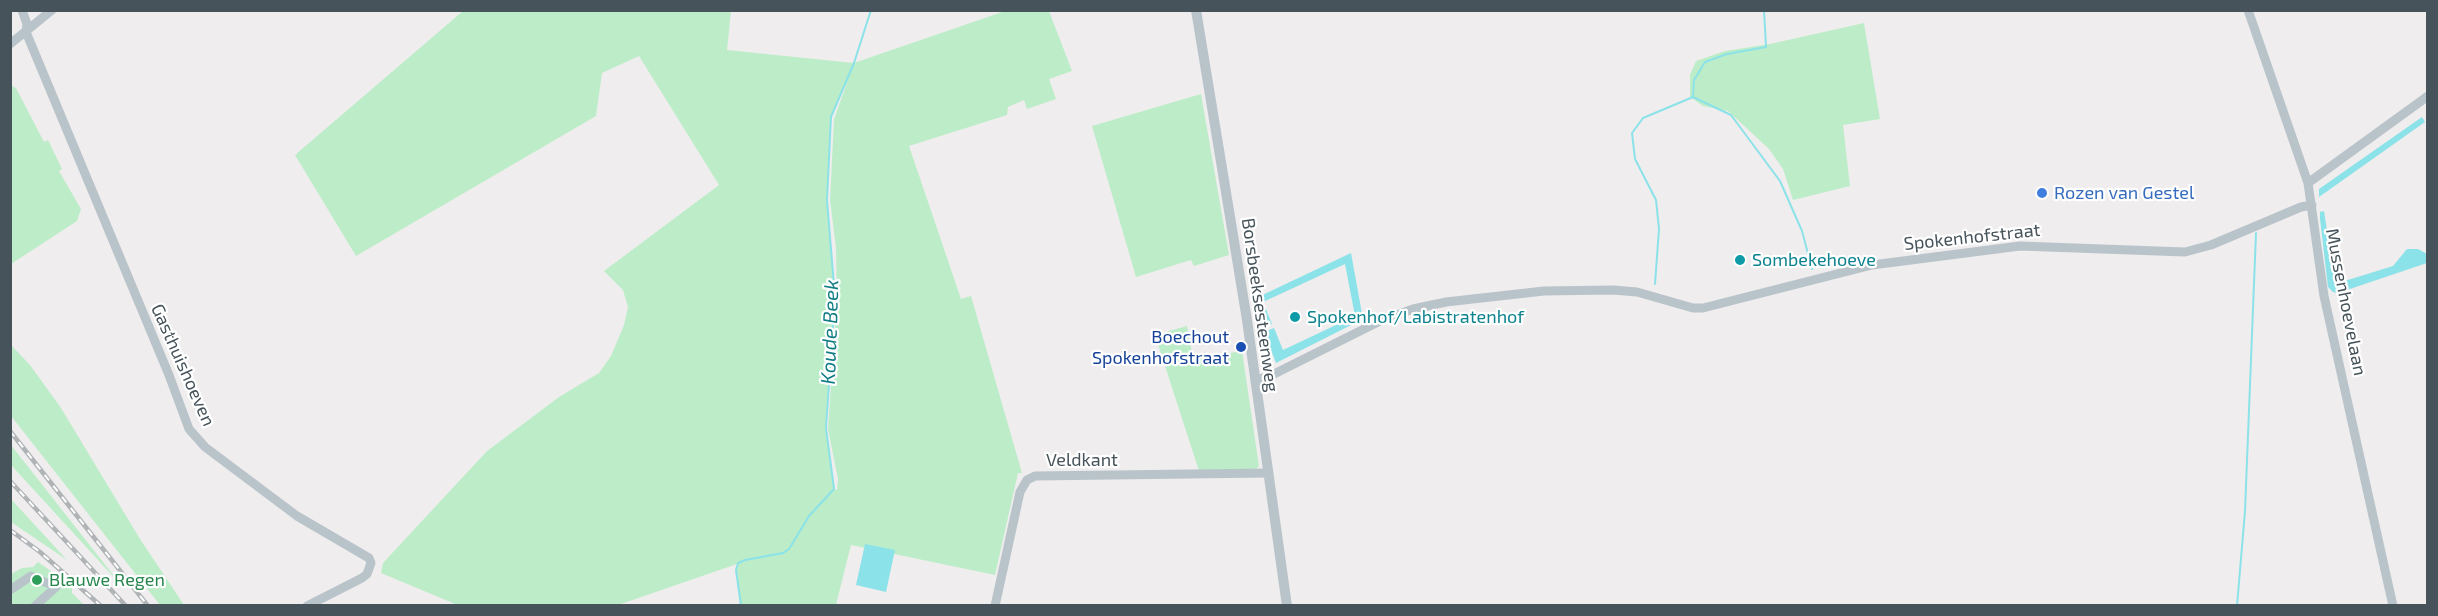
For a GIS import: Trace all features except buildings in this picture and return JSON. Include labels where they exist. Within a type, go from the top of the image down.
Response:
[{"type":"street","name":"Gasthuishoeven","points":[[22,10],[27,24],[26,32],[169,375],[189,429],[205,447],[297,516],[369,558],[370,568],[362,578],[307,606]]},
{"type":"street","points":[[10,44],[52,10]]},
{"type":"street","name":"Borsbeeksesteenweg","points":[[1197,10],[1247,320],[1287,606]]},
{"type":"street","name":"Mussenhoevelaan","points":[[2248,10],[2308,183],[2324,296],[2393,606]]},
{"type":"street","points":[[2308,183],[2427,96]]},
{"type":"street","name":"Spokenhofstraat","points":[[1255,380],[1270,376],[1380,321],[1413,309],[1446,302],[1544,291],[1613,290],[1637,292],[1693,308],[1702,308],[1872,265],[2020,246],[2185,252],[2211,245],[2301,207],[2312,205]]},
{"type":"street","name":"Veldkant","points":[[995,606],[1020,492],[1027,480],[1035,476],[1268,473]]},
{"type":"street","points":[[10,590],[31,576],[56,587],[35,606]]},
{"type":"green space","points":[[463,11],[731,11],[727,50],[854,63],[1005,11],[1049,11],[1072,71],[1049,79],[1056,99],[1027,109],[1024,100],[1008,107],[1007,115],[909,146],[961,299],[971,296],[1022,473],[1018,473],[995,575],[851,545],[836,605],[741,605],[737,564],[618,605],[460,606],[381,573],[383,563],[487,451],[559,397],[599,373],[611,356],[624,325],[628,307],[623,290],[604,271],[719,185],[639,56],[602,73],[596,116],[356,256],[295,155]],"holes":[[[848,80],[834,119],[830,200],[836,248],[837,298],[828,429],[838,479],[837,490],[834,489],[826,428],[835,298],[827,200],[831,117]]]},
{"type":"green space","points":[[1864,23],[1880,119],[1843,125],[1850,186],[1793,200],[1783,169],[1769,149],[1728,111],[1703,106],[1690,97],[1690,75],[1696,61],[1725,51],[1770,44]]},
{"type":"green space","points":[[10,85],[16,88],[44,142],[48,140],[62,169],[59,171],[81,209],[77,221],[11,264]]},
{"type":"green space","points":[[1201,94],[1229,255],[1194,266],[1191,260],[1136,277],[1092,126]]},
{"type":"green space","points":[[1187,326],[1193,359],[1242,351],[1259,466],[1255,470],[1199,471],[1155,335]]},
{"type":"green space","points":[[10,344],[30,365],[61,408],[140,539],[184,605],[160,605],[11,416]]},
{"type":"green space","points":[[11,445],[121,585],[11,465]]},
{"type":"green space","points":[[11,499],[67,560],[11,522]]},
{"type":"green space","name":"Blauwe Regen","points":[[38,562],[72,586],[72,593],[84,605],[11,606],[11,574],[22,568],[33,567]]},
{"type":"water","points":[[2422,117],[2425,122],[2319,197],[2319,189]]},
{"type":"water","points":[[2324,211],[2335,284],[2393,266],[2407,249],[2418,249],[2427,254],[2427,263],[2338,293],[2333,292],[2328,287],[2320,219],[2320,212]]},
{"type":"water","points":[[1351,253],[1363,319],[1276,363],[1264,332],[1274,328],[1283,350],[1355,316],[1345,264],[1263,302],[1272,324],[1262,328],[1254,299]]},
{"type":"water","points":[[865,544],[895,550],[886,592],[856,585]]},
{"type":"waterway","name":"Koude Beek","points":[[741,606],[736,570],[738,563],[783,553],[789,549],[809,516],[834,489],[826,428],[835,298],[827,200],[831,117],[854,63],[871,10]]},
{"type":"waterway","points":[[1693,97],[1694,80],[1705,62],[1727,54],[1766,47],[1764,10]]},
{"type":"waterway","points":[[1693,97],[1731,115],[1780,181],[1802,231],[1812,269]]},
{"type":"waterway","points":[[1655,284],[1659,229],[1656,200],[1635,159],[1632,133],[1643,118],[1693,97]]},
{"type":"waterway","points":[[2237,606],[2245,511],[2256,233]]},
{"type":"railway","points":[[10,431],[148,606]]},
{"type":"railway","points":[[10,481],[126,606]]},
{"type":"railway","points":[[10,530],[40,552],[101,606]]},
{"type":"place","name":"Rozen van Gestel","points":[[2042,193]]},
{"type":"place","name":"Sombekehoeve","points":[[1740,260]]},
{"type":"place","name":"Spokenhof/Labistratenhof","points":[[1295,317]]},
{"type":"place","name":"Boechout Spokenhofstraat","points":[[1241,347]]},
{"type":"place","name":"Blauwe Regen","points":[[37,580]]}]
